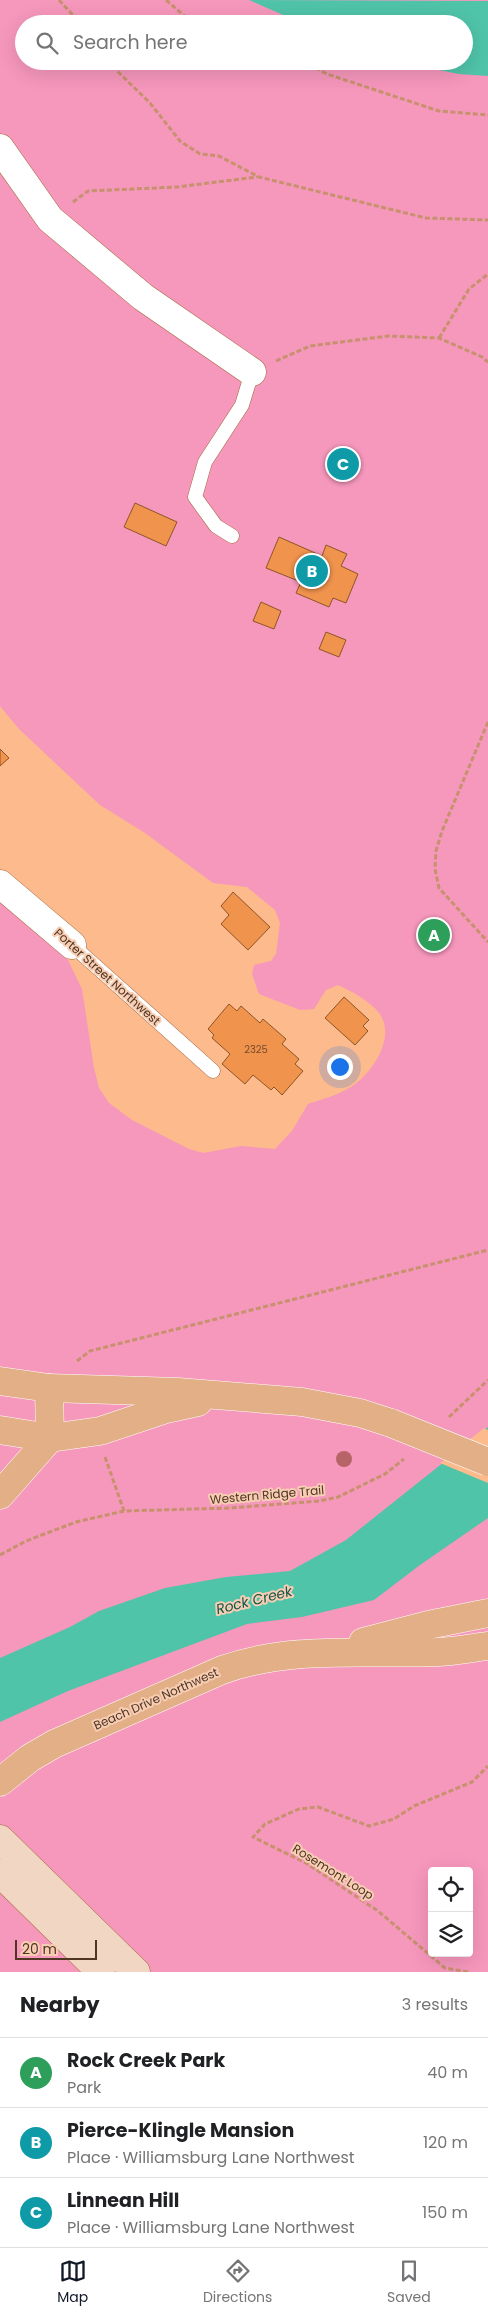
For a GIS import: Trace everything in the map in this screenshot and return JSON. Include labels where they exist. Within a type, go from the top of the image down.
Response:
[{"type":"main road","points":[[0,1381],[44,1387]]},
{"type":"main road","points":[[0,1495],[50,1438],[44,1387]]},
{"type":"main road","points":[[0,1390],[44,1387],[120,1389],[229,1396],[326,1406],[360,1413],[391,1423],[488,1462]]},
{"type":"main road","points":[[0,1430],[50,1438],[100,1431],[166,1409],[229,1396]]},
{"type":"main road","name":"Beach Drive Northwest","points":[[325,1652],[428,1625],[488,1613]]},
{"type":"main road","name":"Beach Drive Northwest","points":[[0,1782],[30,1758],[54,1744],[222,1670],[261,1658],[325,1652],[440,1652],[488,1646]]},
{"type":"main road","points":[[0,1839],[101,1972]]},
{"type":"main road","points":[[0,1874],[52,1908],[136,1972]]},
{"type":"street","points":[[0,148],[50,218],[143,297],[252,372]]},
{"type":"street","name":"Porter Street Northwest","points":[[0,884],[72,945]]},
{"type":"lane","points":[[232,536],[216,526],[195,497],[206,462],[242,404],[252,372]]},
{"type":"lane","name":"Porter Street Northwest","points":[[72,945],[213,1071]]},
{"type":"path","points":[[59,0],[73,15]]},
{"type":"path","points":[[166,0],[184,15]]},
{"type":"path","points":[[116,70],[150,103],[180,141],[200,154],[219,156],[259,177],[426,218],[460,217],[488,220]]},
{"type":"path","points":[[319,70],[439,111],[488,115]]},
{"type":"path","points":[[50,218],[88,191],[177,187],[259,177]]},
{"type":"path","points":[[438,338],[469,289],[488,274]]},
{"type":"path","points":[[252,372],[310,346],[388,336],[438,338],[482,357],[488,362]]},
{"type":"path","points":[[488,722],[442,832],[436,851],[435,868],[439,888],[488,942]]},
{"type":"path","points":[[44,1387],[90,1351],[488,1250]]},
{"type":"path","points":[[448,1418],[488,1380]]},
{"type":"path","points":[[104,1454],[124,1511]]},
{"type":"path","name":"Western Ridge Trail","points":[[0,1555],[26,1541],[76,1522],[124,1511],[230,1508],[319,1501],[338,1497],[362,1487],[385,1474],[408,1456]]},
{"type":"path","name":"Rosemont Loop","points":[[468,1972],[445,1968],[378,1911],[306,1863],[253,1837],[265,1824],[299,1809],[318,1808],[369,1826],[394,1820],[414,1806],[472,1782],[488,1766]]},
{"type":"shaded area","points":[[0,0],[488,0],[488,1972],[0,1972],[0,900],[64,952],[82,989],[94,1068],[99,1088],[109,1103],[132,1120],[189,1149],[203,1153],[241,1146],[275,1149],[292,1131],[308,1104],[342,1092],[354,1085],[366,1074],[378,1058],[385,1039],[383,1021],[379,1013],[371,1004],[338,985],[326,990],[314,1009],[300,1010],[259,994],[252,974],[254,965],[271,961],[276,954],[280,923],[275,910],[247,887],[213,883],[145,833],[100,805],[19,729],[0,706]]},
{"type":"water","points":[[249,0],[488,1],[488,76],[459,74],[439,70],[473,70],[473,15],[283,15]]},
{"type":"water","name":"Rock Creek","points":[[488,1427],[488,1518],[420,1565],[374,1600],[302,1617],[247,1624],[68,1691],[0,1722],[0,1658],[70,1627],[99,1611],[165,1588],[226,1577],[290,1571],[346,1540]]},
{"type":"pier","points":[[484,1428],[488,1430],[488,1483],[440,1463]]},
{"type":"building","points":[[135,503],[177,522],[166,546],[124,527]]},
{"type":"building","points":[[279,537],[322,556],[326,545],[347,554],[341,566],[358,574],[346,603],[333,598],[329,607],[296,593],[301,582],[266,568]]},
{"type":"building","points":[[261,602],[281,611],[274,629],[253,621]]},
{"type":"building","points":[[326,632],[346,640],[339,657],[319,649]]},
{"type":"building","points":[[0,749],[9,758],[0,766]]},
{"type":"building","points":[[233,892],[270,927],[248,950],[221,924],[229,915],[221,906]]},
{"type":"building","points":[[344,997],[369,1020],[363,1026],[368,1031],[355,1045],[325,1018]]},
{"type":"building","points":[[229,1004],[237,1011],[241,1006],[260,1023],[263,1019],[286,1039],[282,1044],[299,1059],[295,1064],[303,1071],[282,1095],[274,1087],[271,1090],[253,1075],[245,1084],[222,1064],[230,1054],[212,1038],[214,1035],[208,1029]]},
{"type":"place","name":"Linnean Hill","points":[[343,464]]},
{"type":"place","name":"Pierce-Klingle Mansion","points":[[312,571]]},
{"type":"place","name":"Rock Creek Park","points":[[434,935]]}]
